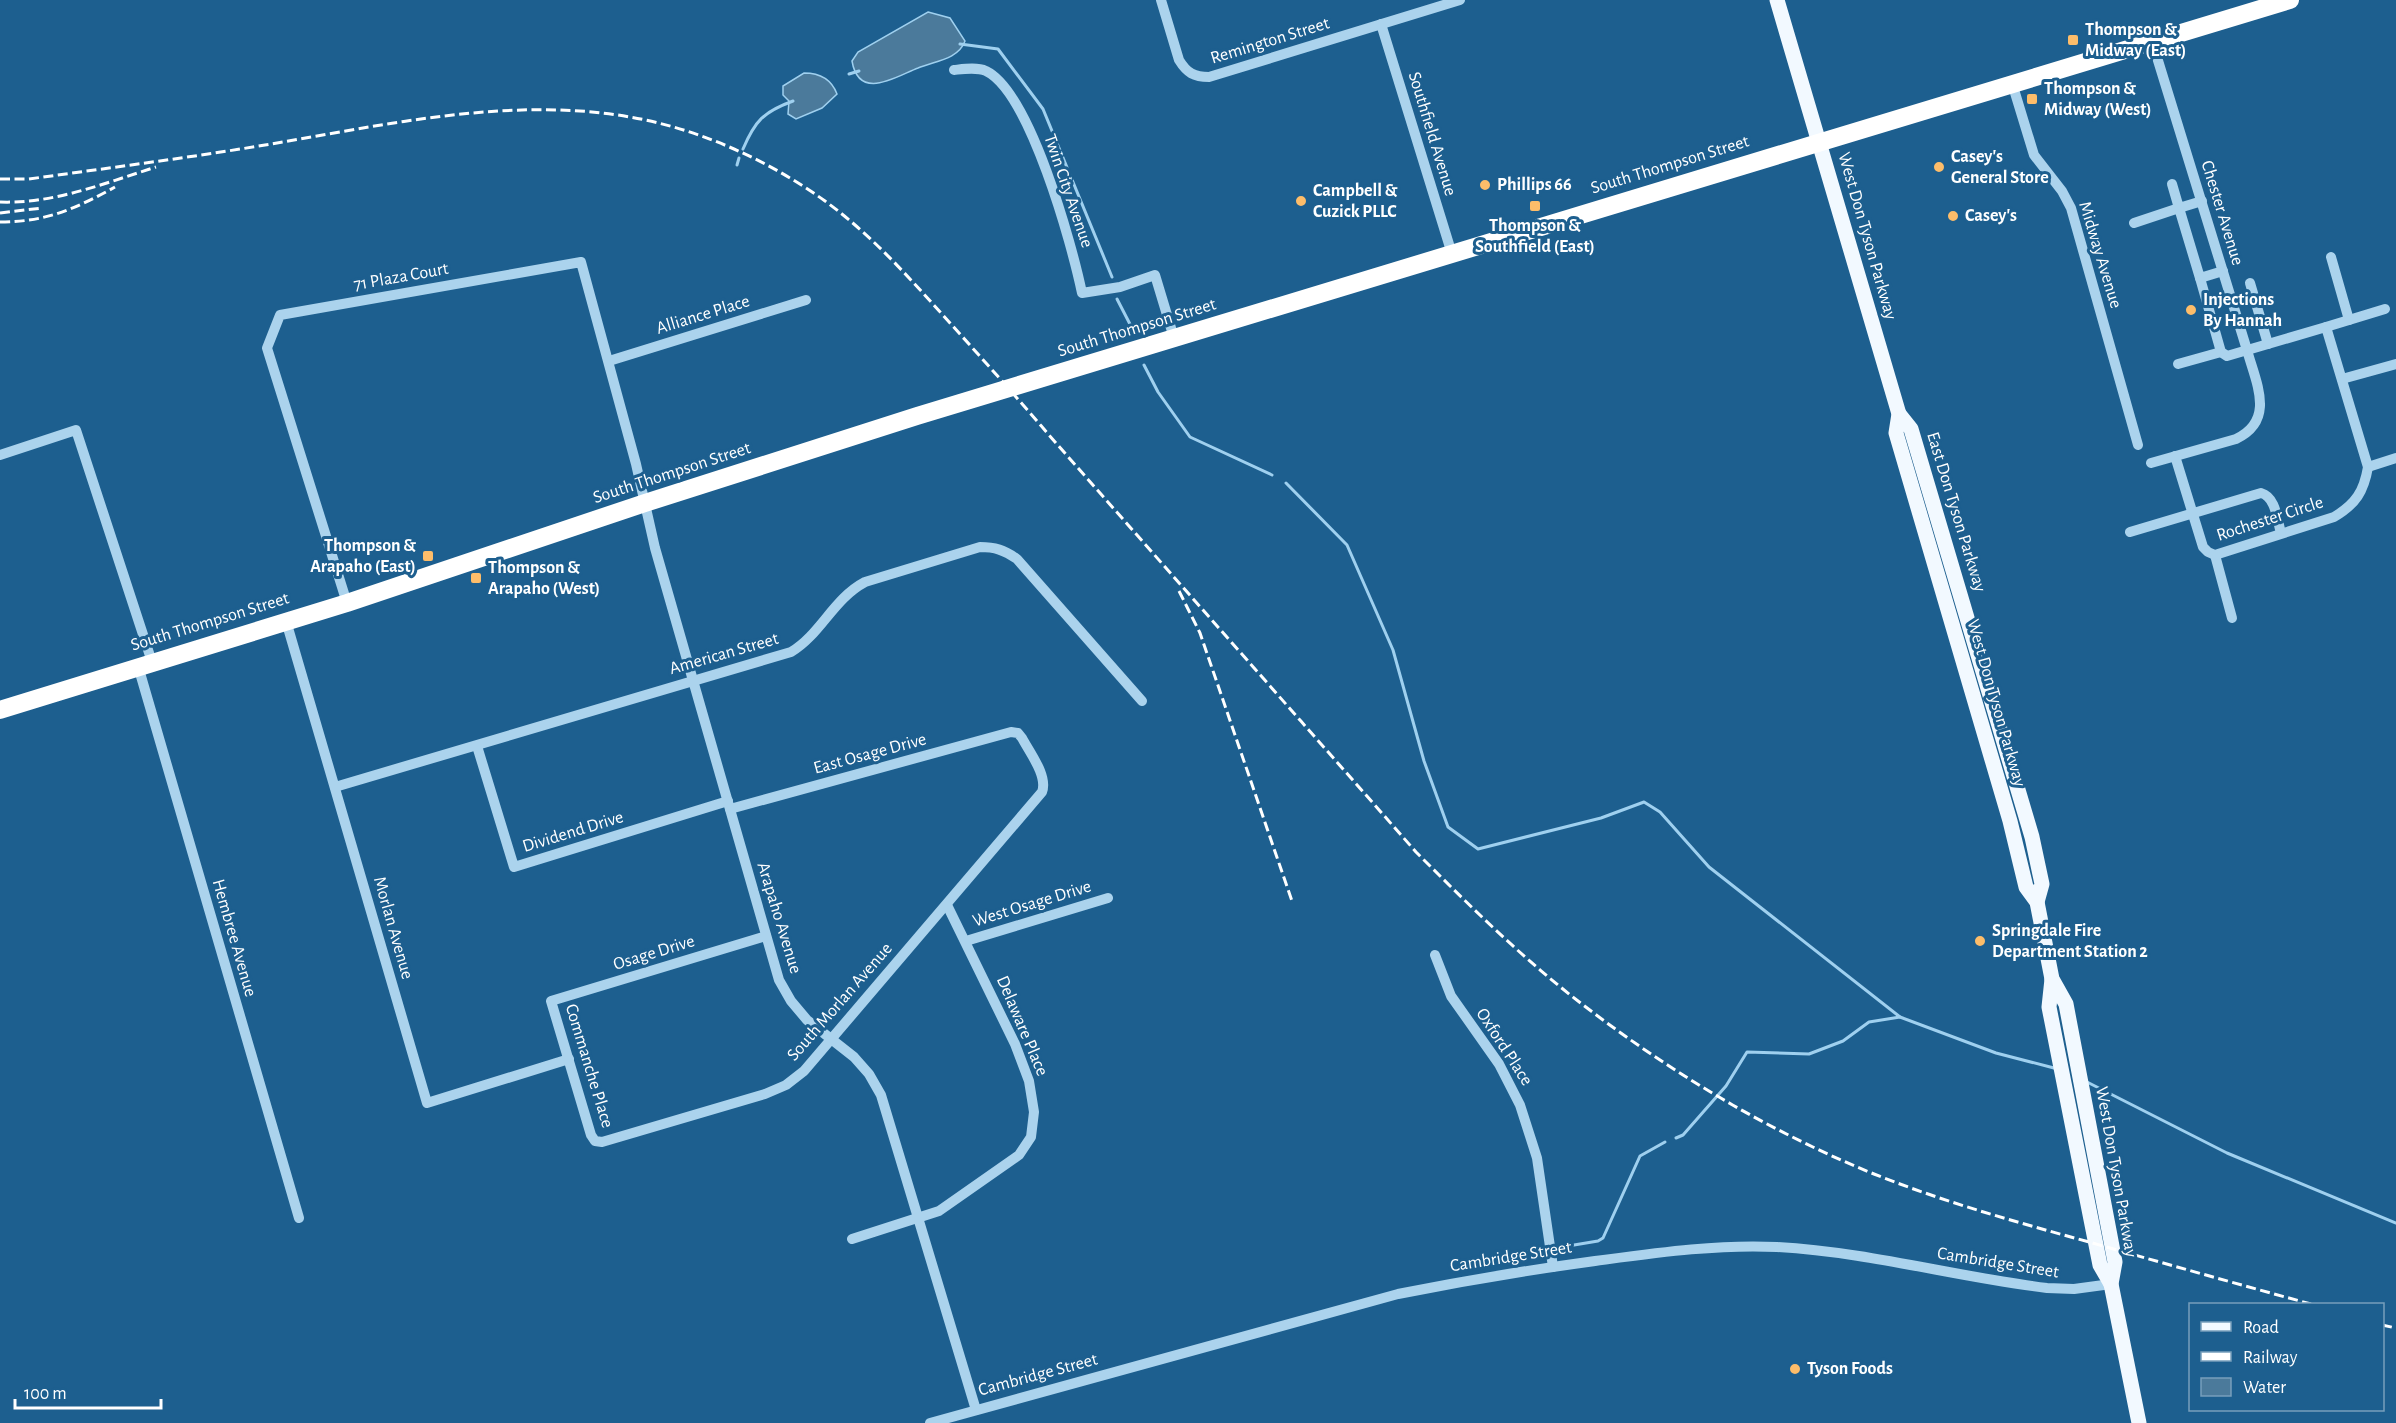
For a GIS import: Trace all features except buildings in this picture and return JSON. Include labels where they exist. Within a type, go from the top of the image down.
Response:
[{"type":"highway","name":"South Thompson Street","points":[[0,710],[347,603],[645,503],[917,416],[2152,41],[2251,6],[2290,0]]},
{"type":"main road","name":"West Don Tyson Parkway","points":[[1777,0],[1899,414],[1896,433],[2010,821],[2026,887],[2037,902],[2052,979],[2066,1004],[2109,1226],[2114,1258],[2111,1284],[2139,1423]]},
{"type":"main road","points":[[2052,979],[2049,1007],[2082,1181],[2099,1264],[2111,1284]]},
{"type":"street","name":"Remington Street","points":[[1161,0],[1179,60],[1192,75],[1209,77],[1460,0]]},
{"type":"street","name":"Southfield Avenue","points":[[1381,24],[1452,254]]},
{"type":"street","name":"Chester Avenue","points":[[2151,463],[2247,434],[2256,425],[2261,411],[2260,397],[2247,350],[2152,41]]},
{"type":"street","name":"Twin City Avenue","points":[[954,70],[985,70],[996,78],[1013,101],[1042,156],[1068,238],[1082,293],[1120,287],[1155,275],[1174,338]]},
{"type":"street","name":"Midway Avenue","points":[[2012,83],[2034,155],[2062,191],[2071,208],[2138,445]]},
{"type":"street","points":[[2172,184],[2221,352],[2227,356],[2385,309]]},
{"type":"street","points":[[2134,223],[2202,201]]},
{"type":"street","points":[[2331,257],[2349,320]]},
{"type":"street","name":"71 Plaza Court","points":[[347,603],[267,348],[280,315],[581,262],[645,503]]},
{"type":"street","points":[[2200,278],[2223,271]]},
{"type":"street","points":[[2250,283],[2268,344]]},
{"type":"street","name":"Alliance Place","points":[[609,361],[806,300]]},
{"type":"street","points":[[2326,327],[2367,467],[2396,458]]},
{"type":"street","points":[[2178,364],[2221,352]]},
{"type":"street","points":[[2342,379],[2396,364]]},
{"type":"street","name":"Hembree Avenue","points":[[0,455],[76,430],[145,664],[299,1218]]},
{"type":"street","name":"Rochester Circle","points":[[2175,456],[2203,547],[2215,555],[2281,532],[2334,517],[2358,498],[2365,484],[2367,467]]},
{"type":"street","points":[[2130,532],[2261,493],[2270,497],[2281,532]]},
{"type":"street","name":"Arapaho Avenue","points":[[645,503],[655,549],[691,681],[779,980],[790,1001],[807,1020],[854,1057],[869,1074],[881,1095],[976,1410]]},
{"type":"street","name":"American Street","points":[[335,787],[791,652],[805,644],[846,595],[865,582],[980,548],[993,547],[1005,550],[1017,559],[1142,701]]},
{"type":"street","points":[[2215,555],[2232,618]]},
{"type":"street","name":"Morlan Avenue","points":[[286,621],[427,1103],[568,1059]]},
{"type":"street","name":"East Osage Drive","points":[[729,806],[1011,732],[1018,733],[1045,785]]},
{"type":"street","name":"Dividend Drive","points":[[477,746],[514,867],[729,806]]},
{"type":"street","name":"South Morlan Avenue","points":[[595,1141],[602,1142],[765,1094],[786,1084],[804,1071],[947,905],[1042,792],[1045,785]]},
{"type":"street","name":"West Osage Drive","points":[[966,941],[1108,898]]},
{"type":"street","name":"Delaware Place","points":[[852,1239],[939,1211],[1019,1155],[1031,1137],[1034,1112],[1029,1081],[1015,1044],[947,905]]},
{"type":"street","name":"Osage Drive","points":[[551,1001],[766,936]]},
{"type":"street","name":"Oxford Place","points":[[1435,956],[1451,996],[1499,1064],[1520,1105],[1537,1158],[1553,1267]]},
{"type":"street","name":"Commanche Place","points":[[551,1001],[591,1135],[595,1141]]},
{"type":"street","name":"Cambridge Street","points":[[930,1423],[1398,1294],[1455,1282],[1553,1267],[1694,1250],[1769,1247],[1824,1251],[2047,1288],[2074,1289],[2111,1284]]},
{"type":"water","points":[[928,12],[950,18],[965,41],[962,47],[945,59],[890,80],[880,83],[862,81],[852,61],[858,52]]},
{"type":"water","points":[[804,73],[815,74],[828,80],[837,94],[822,108],[796,119],[788,114],[789,101],[783,95],[783,86]]},
{"type":"waterway","points":[[960,44],[998,49],[1043,109],[1112,277]]},
{"type":"waterway","points":[[849,74],[859,71]]},
{"type":"waterway","points":[[743,149],[761,119],[774,109],[793,101]]},
{"type":"waterway","points":[[737,165],[739,158]]},
{"type":"waterway","points":[[1117,299],[1133,330]]},
{"type":"waterway","points":[[1144,365],[1158,392],[1190,437],[1272,475]]},
{"type":"waterway","points":[[1286,483],[1347,545],[1393,650],[1424,761],[1448,827],[1478,849],[1601,818],[1644,802],[1660,812],[1709,867],[1900,1017],[1996,1053],[2054,1068]]},
{"type":"waterway","points":[[1676,1138],[1683,1135],[1726,1086],[1747,1052],[1809,1054],[1843,1041],[1869,1022],[1900,1017]]},
{"type":"waterway","points":[[2085,1081],[2227,1153],[2396,1223]]},
{"type":"waterway","points":[[1562,1247],[1598,1241],[1603,1238],[1640,1156],[1665,1142]]},
{"type":"waterway","points":[[1469,1261],[1540,1250]]},
{"type":"railway","points":[[0,179],[29,179],[177,159],[401,122],[493,111],[585,111],[630,117],[682,129],[732,148],[780,172],[825,201],[857,226],[886,254],[996,374],[1416,852],[1515,948],[1612,1027],[1683,1075],[1757,1119],[1874,1174],[1927,1194],[2007,1219],[2307,1303]]},
{"type":"railway","points":[[0,202],[20,202],[60,196],[156,167]]},
{"type":"railway","points":[[0,222],[32,220],[60,213],[115,187]]},
{"type":"railway","points":[[0,213],[42,208]]},
{"type":"railway","points":[[1179,591],[1200,633],[1293,904]]},
{"type":"railway","points":[[2384,1325],[2396,1328]]},
{"type":"place","name":"Thompson & Midway (East)","points":[[2073,40]]},
{"type":"place","name":"Thompson & Midway (West)","points":[[2032,99]]},
{"type":"place","name":"Casey's General Store","points":[[1939,167]]},
{"type":"place","name":"Phillips 66","points":[[1485,185]]},
{"type":"place","name":"Campbell & Cuzick PLLC","points":[[1301,201]]},
{"type":"place","name":"Thompson & Southfield (East)","points":[[1535,206]]},
{"type":"place","name":"Casey's","points":[[1953,216]]},
{"type":"place","name":"Injections By Hannah","points":[[2191,310]]},
{"type":"place","name":"Thompson & Arapaho (East)","points":[[428,556]]},
{"type":"place","name":"Thompson & Arapaho (West)","points":[[476,578]]},
{"type":"place","name":"Springdale Fire Department Station 2","points":[[1980,941]]},
{"type":"place","name":"Tyson Foods","points":[[1795,1369]]}]
